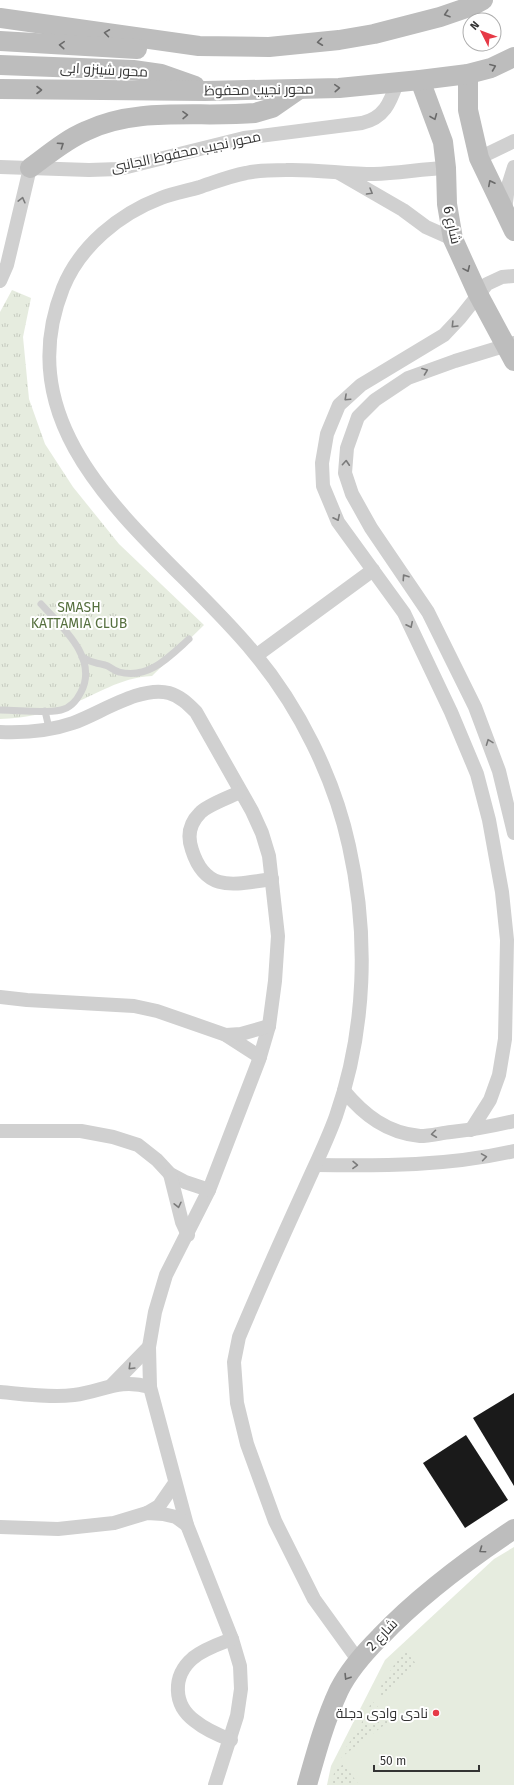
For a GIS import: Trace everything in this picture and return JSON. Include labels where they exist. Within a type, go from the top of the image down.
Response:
[{"type":"main road","points":[[0,18],[199,46],[269,47],[339,40],[408,26],[472,6],[483,0]]},
{"type":"main road","name":"محور شينزو ابى","points":[[0,41],[164,51],[199,46]]},
{"type":"main road","name":"محور نجيب محفوظ","points":[[0,90],[298,90],[397,83],[468,74],[491,68],[514,57]]},
{"type":"main road","name":"محور شينزو ابى","points":[[0,65],[140,71],[176,78],[205,91]]},
{"type":"main road","points":[[468,74],[469,115],[479,158],[514,231]]},
{"type":"main road","name":"شارع 6","points":[[420,80],[443,142],[446,168],[447,204],[453,239],[478,294],[511,350]]},
{"type":"main road","points":[[30,168],[74,137],[112,121],[140,116],[255,113],[272,108],[298,90]]},
{"type":"main road","name":"شارع 2","points":[[307,1785],[320,1743],[340,1690],[358,1660],[397,1620],[442,1580],[514,1528]]},
{"type":"street","name":"محور نجيب محفوظ الجانبى","points":[[0,167],[89,170],[119,169],[244,138],[366,122],[379,117],[386,110],[397,83]]},
{"type":"street","points":[[479,158],[514,141]]},
{"type":"street","points":[[505,211],[508,186],[514,167]]},
{"type":"street","points":[[0,282],[7,265],[30,168]]},
{"type":"street","points":[[358,1660],[314,1598],[275,1521],[247,1444],[237,1403],[234,1362],[239,1337],[334,1122],[344,1091],[352,1058],[362,969],[361,925],[349,844],[337,804],[308,736],[293,708],[257,656],[235,630],[134,530],[97,486],[66,437],[54,407],[47,376],[47,343],[56,305],[65,281],[83,254],[105,230],[132,212],[161,198],[248,172],[289,170],[394,173],[421,169],[446,168]]},
{"type":"street","points":[[336,172],[403,210],[426,227],[453,239]]},
{"type":"street","points":[[471,1130],[490,1100],[500,1075],[504,1039],[506,940],[502,892],[489,820],[477,774],[452,712],[404,613],[338,522],[323,486],[322,463],[327,434],[339,405],[361,385],[444,335],[460,318],[487,284],[502,277],[514,276]]},
{"type":"street","points":[[511,350],[455,360],[408,378],[375,400],[358,417],[347,448],[345,473],[352,494],[371,528],[432,619],[475,707],[499,771],[514,833]]},
{"type":"street","points":[[257,656],[373,570]]},
{"type":"street","points":[[0,732],[22,733],[72,723],[151,692],[169,693],[184,700],[196,712],[252,811],[262,834],[269,856],[278,936],[275,981],[269,1026],[260,1057],[209,1190],[188,1235],[166,1275],[155,1312],[149,1347],[150,1387],[175,1483],[187,1525],[232,1639],[240,1666],[241,1688],[237,1716],[231,1740],[215,1785]]},
{"type":"street","points":[[499,771],[514,776]]},
{"type":"street","points":[[240,792],[200,812],[190,826],[189,841],[195,860],[204,875],[216,881],[233,884],[272,879]]},
{"type":"street","points":[[0,997],[26,1000],[134,1006],[157,1011],[226,1035],[260,1057]]},
{"type":"street","points":[[226,1035],[241,1034],[269,1026]]},
{"type":"street","points":[[344,1091],[359,1109],[371,1118],[398,1132],[421,1136],[471,1130],[514,1121]]},
{"type":"street","points":[[0,1131],[81,1131],[113,1137],[138,1145],[157,1160],[170,1174],[185,1182],[209,1190]]},
{"type":"street","points":[[316,1165],[424,1165],[486,1157],[514,1151]]},
{"type":"street","points":[[170,1174],[182,1222],[188,1235]]},
{"type":"street","points":[[112,1385],[149,1347]]},
{"type":"street","points":[[0,1392],[54,1396],[87,1393],[112,1385],[131,1383],[150,1387]]},
{"type":"street","points":[[0,1527],[58,1529],[114,1523],[147,1513],[159,1506],[175,1483]]},
{"type":"street","points":[[147,1513],[176,1517],[187,1525]]},
{"type":"street","points":[[231,1740],[210,1731],[194,1721],[185,1710],[178,1697],[178,1681],[184,1668],[193,1658],[208,1648],[232,1639]]},
{"type":"lane","points":[[0,710],[63,710],[77,700],[85,685],[85,671],[82,657],[76,644],[40,604]]},
{"type":"lane","points":[[82,657],[92,663],[104,664],[120,673],[143,672],[159,665],[189,639]]},
{"type":"lane","points":[[46,711],[50,728]]},
{"type":"green space","name":"SMASH KATTAMIA CLUB","points":[[12,290],[31,298],[23,337],[29,399],[45,444],[73,487],[119,544],[204,625],[152,676],[140,677],[119,683],[80,701],[52,711],[26,717],[0,719],[0,312]]},
{"type":"green space","name":"نادى وادى دجلة","points":[[514,1547],[514,1785],[327,1785],[331,1766],[385,1660],[494,1559]]},
{"type":"green space","points":[[404,1649],[417,1665],[379,1698],[379,1689]]},
{"type":"green space","points":[[372,1701],[391,1720],[339,1759],[362,1722]]},
{"type":"green space","points":[[344,1764],[359,1785],[329,1785],[336,1769]]},
{"type":"building","points":[[514,1393],[514,1486],[473,1418]]},
{"type":"building","points":[[466,1435],[508,1500],[465,1528],[423,1463]]},
{"type":"place","name":"نادى وادى دجلة","points":[[436,1713]]}]
